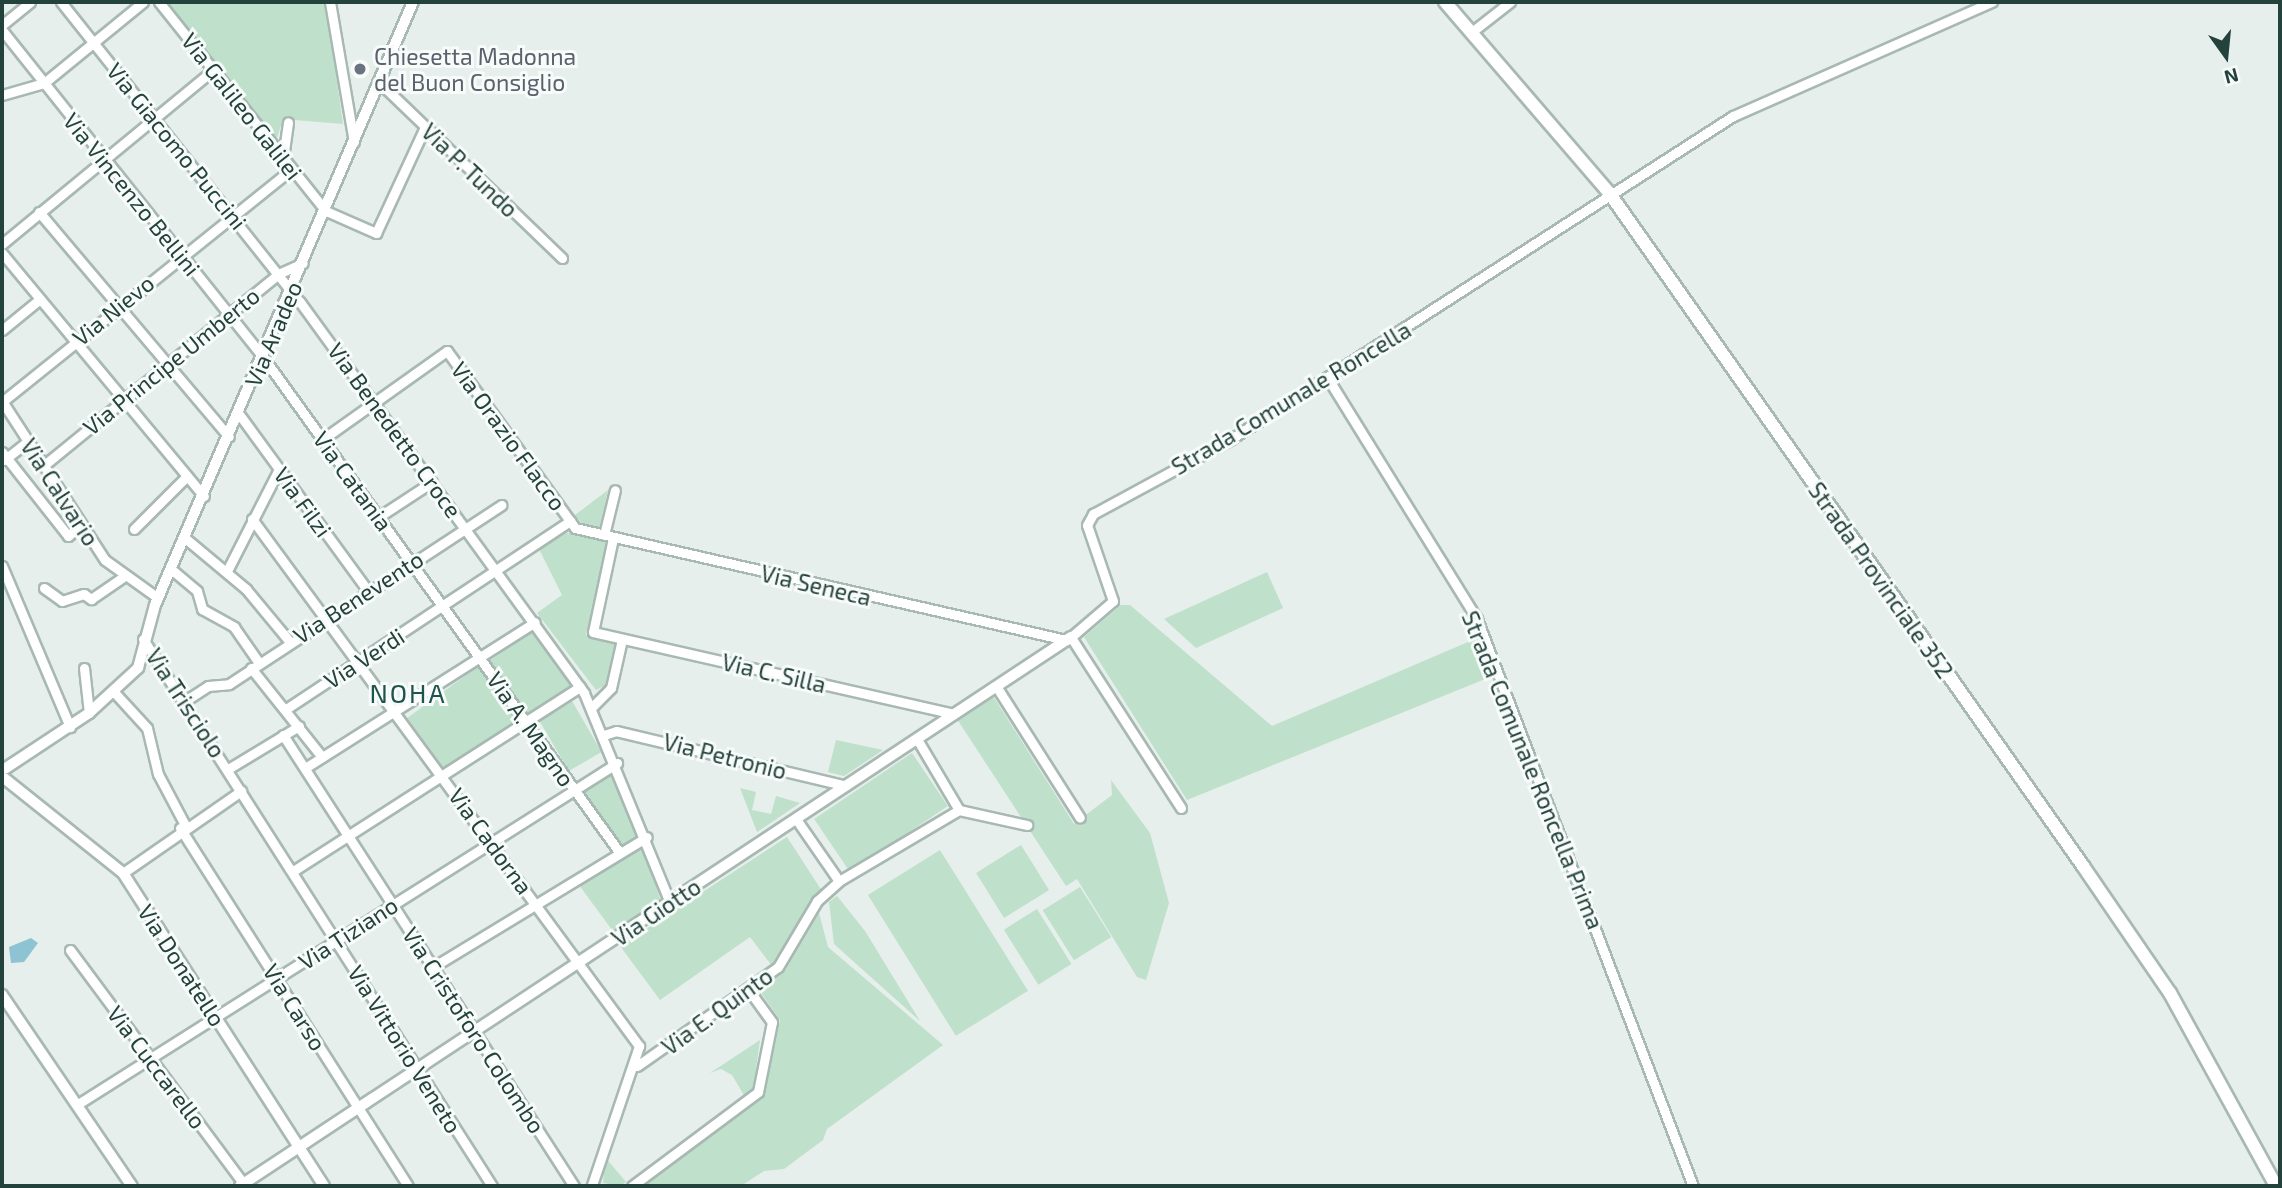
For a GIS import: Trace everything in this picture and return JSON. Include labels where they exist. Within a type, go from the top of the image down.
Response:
[{"type":"main road","name":"Strada Provinciale 352","points":[[1445,2],[1473,31],[1611,194],[2169,993],[2276,1186]]},
{"type":"street","points":[[2,28],[30,2]]},
{"type":"street","name":"Via Giacomo Puccini","points":[[61,2],[231,214],[290,293]]},
{"type":"street","points":[[2,95],[44,83],[143,2]]},
{"type":"street","name":"Via Galileo Galilei","points":[[159,2],[326,211]]},
{"type":"street","points":[[330,2],[354,142]]},
{"type":"street","name":"Via Aradeo","points":[[114,692],[138,667],[143,638],[158,598],[326,211],[413,2]]},
{"type":"street","points":[[1473,31],[1510,2]]},
{"type":"street","name":"Strada Comunale Roncella","points":[[1069,638],[1113,601],[1087,525],[1093,514],[1231,439],[1733,116],[1992,2]]},
{"type":"street","name":"Via Vincenzo Bellini","points":[[2,28],[263,357]]},
{"type":"street","points":[[2,244],[213,70]]},
{"type":"street","name":"Via P. Tundo","points":[[379,82],[562,258]]},
{"type":"street","points":[[283,158],[288,122]]},
{"type":"street","points":[[326,211],[376,233],[425,127]]},
{"type":"street","name":"Via Nievo","points":[[2,402],[181,254],[292,169]]},
{"type":"street","points":[[39,212],[229,437]]},
{"type":"street","points":[[2,253],[204,496]]},
{"type":"street","name":"Via Principe Umberto","points":[[43,466],[278,274],[303,263]]},
{"type":"street","name":"Via Benedetto Croce","points":[[290,293],[375,403],[580,687],[617,763],[670,903]]},
{"type":"street","points":[[2,330],[40,299]]},
{"type":"street","name":"Via Orazio Flacco","points":[[375,403],[447,351],[570,521]]},
{"type":"street","name":"Via Catania","points":[[263,357],[380,516],[442,607]]},
{"type":"street","name":"Strada Comunale Roncella Prima","points":[[1327,377],[1477,619],[1693,1186]]},
{"type":"street","name":"Via Calvario","points":[[2,402],[80,526],[126,575],[158,598]]},
{"type":"street","points":[[323,439],[375,403]]},
{"type":"street","name":"Via Filzi","points":[[239,414],[368,591]]},
{"type":"street","points":[[27,442],[3,457],[68,536],[80,526]]},
{"type":"street","points":[[227,571],[279,469]]},
{"type":"street","points":[[134,529],[187,476]]},
{"type":"street","points":[[380,516],[432,482]]},
{"type":"street","points":[[609,537],[615,490]]},
{"type":"street","name":"Via Benevento","points":[[185,701],[255,666],[501,505]]},
{"type":"street","name":"Via Cadorna","points":[[252,519],[581,962],[639,1046],[637,1066]]},
{"type":"street","name":"Via Seneca","points":[[570,521],[609,537],[1069,638]]},
{"type":"street","name":"Via Verdi","points":[[286,709],[570,521]]},
{"type":"street","name":"Via C. Silla","points":[[609,537],[593,632],[954,714]]},
{"type":"street","points":[[185,538],[227,571],[290,642]]},
{"type":"street","points":[[2,566],[70,727]]},
{"type":"street","points":[[171,569],[197,591],[202,609],[234,627],[255,666],[321,757]]},
{"type":"street","points":[[44,587],[62,601],[91,599],[126,575]]},
{"type":"street","name":"Via A. Magno","points":[[442,607],[620,853]]},
{"type":"street","points":[[305,768],[397,713],[535,622]]},
{"type":"street","name":"Via Trisciolo","points":[[143,638],[228,769]]},
{"type":"street","points":[[1069,638],[1181,808]]},
{"type":"street","name":"Via Giotto","points":[[242,1185],[475,1034],[1069,638]]},
{"type":"street","points":[[592,707],[611,688],[622,639]]},
{"type":"street","points":[[84,668],[89,713]]},
{"type":"street","points":[[996,686],[1080,818]]},
{"type":"street","points":[[293,871],[580,687]]},
{"type":"street","points":[[3,772],[70,727],[114,692]]},
{"type":"street","name":"Via Carso","points":[[114,692],[147,728],[158,774],[182,827],[408,1186]]},
{"type":"street","points":[[228,769],[299,726]]},
{"type":"street","name":"Via Petronio","points":[[604,735],[616,731],[846,786]]},
{"type":"street","name":"Via Cristoforo Colombo","points":[[283,736],[574,1186]]},
{"type":"street","points":[[917,739],[958,810],[1027,825]]},
{"type":"street","name":"Via Tiziano","points":[[78,1104],[393,904],[494,845],[617,763]]},
{"type":"street","name":"Via Vittorio Veneto","points":[[228,769],[492,1186]]},
{"type":"street","name":"Via Donatello","points":[[3,772],[123,873],[298,1150],[324,1186]]},
{"type":"street","points":[[123,873],[182,827],[241,791]]},
{"type":"street","name":"Via E. Quinto","points":[[637,1066],[750,990],[778,967],[817,901],[839,881],[958,810]]},
{"type":"street","points":[[796,819],[839,881]]},
{"type":"street","points":[[433,967],[647,837]]},
{"type":"street","name":"Via Cuccarello","points":[[70,950],[242,1185]]},
{"type":"street","points":[[632,1186],[758,1092],[772,1022],[750,990]]},
{"type":"street","points":[[2,995],[132,1186]]},
{"type":"street","points":[[594,1186],[625,1081],[637,1066]]},
{"type":"green space","points":[[165,2],[326,2],[343,124],[283,119],[276,141]]},
{"type":"green space","points":[[608,490],[599,529],[583,525],[575,515]]},
{"type":"green space","points":[[567,533],[607,542],[586,635],[616,643],[606,685],[596,690],[537,613],[562,595],[538,547]]},
{"type":"green space","points":[[1267,572],[1283,608],[1196,648],[1164,619]]},
{"type":"green space","points":[[1121,605],[1130,605],[1272,726],[1482,636],[1495,675],[1187,800],[1084,637]]},
{"type":"green space","points":[[534,630],[573,686],[527,718],[488,662]]},
{"type":"green space","points":[[480,665],[520,720],[447,773],[407,718]]},
{"type":"green space","points":[[993,696],[1074,824],[1112,795],[1111,780],[1150,833],[1169,903],[1146,980],[1137,977],[1077,879],[1066,886],[957,719]]},
{"type":"green space","points":[[572,701],[602,752],[569,771],[539,720]]},
{"type":"green space","points":[[836,740],[883,750],[844,776],[828,772]]},
{"type":"green space","points":[[912,753],[948,806],[850,872],[814,819]]},
{"type":"green space","points":[[614,772],[639,836],[621,847],[582,793]]},
{"type":"green space","points":[[740,788],[756,792],[752,810],[771,814],[776,796],[800,803],[757,832]]},
{"type":"green space","points":[[787,837],[822,891],[776,963],[772,966],[750,937],[660,1000],[620,946]]},
{"type":"green space","points":[[643,845],[661,902],[615,934],[579,885]]},
{"type":"green space","points":[[1021,845],[1049,890],[1004,918],[976,873]]},
{"type":"green space","points":[[940,850],[1028,991],[956,1036],[868,895]]},
{"type":"green space","points":[[1080,887],[1111,937],[1074,960],[1043,910]]},
{"type":"green space","points":[[837,896],[865,931],[920,1021],[834,944],[829,902]]},
{"type":"green space","points":[[1037,909],[1071,964],[1038,985],[1004,930]]},
{"type":"green space","points":[[819,913],[828,947],[943,1045],[827,1129],[823,1140],[784,1169],[764,1171],[741,1186],[644,1186],[763,1098],[780,1020],[760,991],[785,971]]},
{"type":"green space","points":[[760,1040],[753,1091],[745,1097],[732,1075],[721,1069],[710,1073]]},
{"type":"green space","points":[[605,1157],[626,1182],[620,1186],[603,1183]]},
{"type":"water","points":[[31,938],[38,943],[24,962],[11,963],[9,947]]},
{"type":"place","name":"Chiesetta Madonna del Buon Consiglio","points":[[360,69]]},
{"type":"district","name":"NOHA","points":[[408,693]]}]
